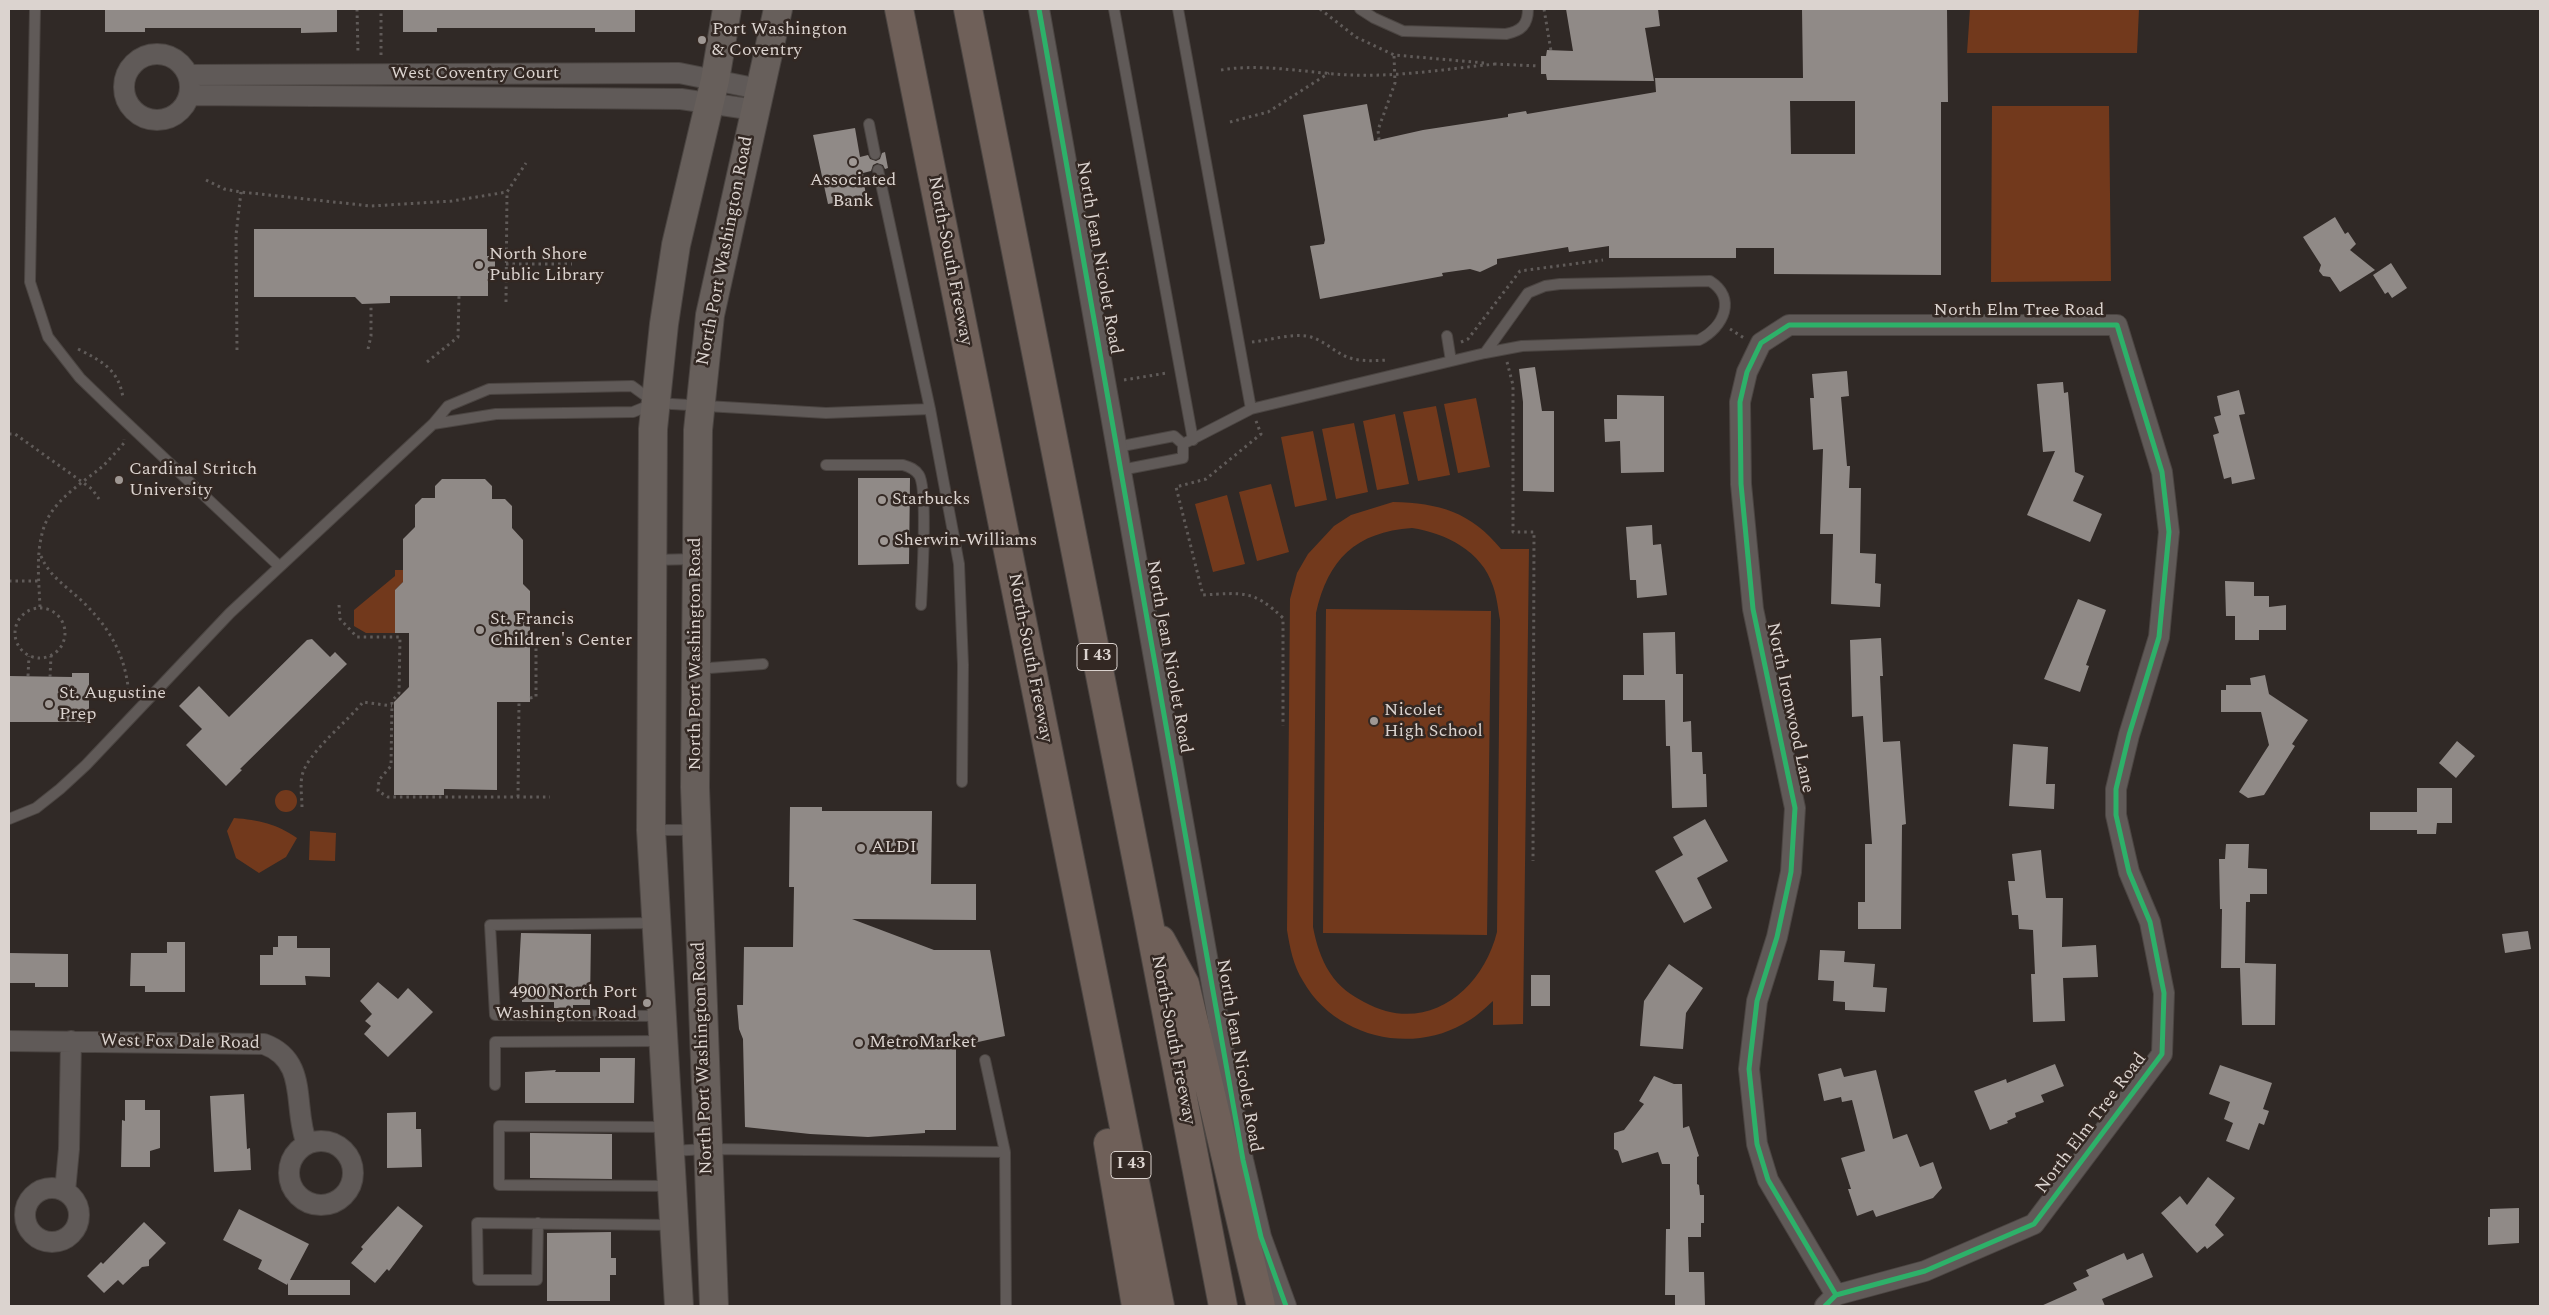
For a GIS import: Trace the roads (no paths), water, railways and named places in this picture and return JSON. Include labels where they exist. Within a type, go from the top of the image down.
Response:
[{"type":"highway","name":"North-South Freeway","points":[[899,9],[1160,1306]]},
{"type":"highway","name":"North-South Freeway","points":[[968,9],[1223,1306]]},
{"type":"highway","points":[[1148,917],[1185,984],[1260,1306]]},
{"type":"highway","points":[[1103,1024],[1106,1130],[1136,1306]]},
{"type":"main road","name":"North Port Washington Road","points":[[679,1306],[651,830],[652,560],[655,403],[676,245],[712,92],[727,9]]},
{"type":"main road","name":"North Port Washington Road","points":[[714,1306],[696,830],[696,560],[700,406],[710,314],[778,9]]},
{"type":"street","name":"North Jean Nicolet Road","points":[[1039,9],[1243,1160],[1261,1236],[1286,1306]]},
{"type":"street","points":[[151,54],[163,54],[174,57],[183,65],[189,75],[190,95],[182,109],[170,118],[149,120],[132,109],[126,98],[125,76],[131,66],[140,58],[151,54]]},
{"type":"street","name":"West Coventry Court","points":[[189,75],[680,73],[712,92],[757,100]]},
{"type":"street","name":"West Coventry Court","points":[[190,95],[681,99],[712,92]]},
{"type":"street","name":"North Elm Tree Road","points":[[1740,402],[1747,372],[1761,343],[1789,325],[2117,325],[2162,472],[2169,532],[2160,638],[2129,735],[2116,789],[2116,814],[2129,872],[2150,922],[2164,993],[2162,1054],[2034,1224],[1925,1271],[1831,1301]]},
{"type":"street","name":"North Ironwood Lane","points":[[1740,402],[1741,484],[1754,609],[1796,808],[1791,872],[1776,937],[1757,1001],[1749,1069],[1757,1144],[1768,1180],[1831,1301]]},
{"type":"street","name":"West Fox Dale Road","points":[[9,1041],[251,1042],[273,1048],[285,1056],[297,1081],[300,1117],[307,1144]]},
{"type":"street","points":[[65,1191],[70,1149],[70,1041]]},
{"type":"lane","points":[[35,9],[30,282],[48,337],[80,378],[279,566]]},
{"type":"lane","points":[[1114,9],[1180,370],[1188,442],[1182,458],[1121,470]]},
{"type":"lane","points":[[1178,9],[1251,409]]},
{"type":"lane","points":[[1360,9],[1374,18],[1403,31],[1506,34],[1518,32],[1525,25],[1528,9]]},
{"type":"lane","points":[[869,124],[875,154]]},
{"type":"lane","points":[[878,170],[930,409],[959,564],[963,665],[962,782]]},
{"type":"lane","points":[[1188,442],[1251,409],[1504,349],[1522,346],[1689,341],[1707,336],[1719,322],[1723,315],[1725,296],[1721,288],[1710,281],[1560,284],[1545,286],[1528,293],[1485,353]]},
{"type":"lane","points":[[1448,341],[1452,361]]},
{"type":"lane","points":[[9,819],[36,808],[60,789],[230,613],[433,424],[448,406],[489,389],[632,386],[655,403]]},
{"type":"lane","points":[[433,424],[496,414],[633,412],[655,403],[826,413],[930,409]]},
{"type":"lane","points":[[1117,446],[1174,436],[1188,442]]},
{"type":"lane","points":[[826,465],[903,465],[912,468],[919,474],[923,497],[921,605]]},
{"type":"lane","points":[[652,560],[696,560]]},
{"type":"lane","points":[[696,669],[763,664]]},
{"type":"lane","points":[[651,830],[696,830]]},
{"type":"lane","points":[[656,923],[490,925],[495,1015],[663,1028]]},
{"type":"lane","points":[[495,1084],[495,1042],[663,1028]]},
{"type":"lane","points":[[985,1060],[1005,1152],[1006,1306]]},
{"type":"lane","points":[[673,1186],[499,1185],[499,1126],[670,1139],[707,1149],[1005,1152]]},
{"type":"lane","points":[[538,1223],[537,1280],[478,1280],[477,1223],[538,1223],[675,1225]]},
{"type":"place","name":"Port Washington & Coventry","points":[[702,40]]},
{"type":"place","name":"Associated Bank","points":[[853,162]]},
{"type":"place","name":"North Shore Public Library","points":[[479,265]]},
{"type":"place","name":"Cardinal Stritch University","points":[[119,480]]},
{"type":"place","name":"Starbucks","points":[[882,500]]},
{"type":"place","name":"Sherwin-Williams","points":[[884,541]]},
{"type":"place","name":"St. Francis Children's Center","points":[[480,630]]},
{"type":"place","name":"St. Augustine Prep","points":[[49,704]]},
{"type":"place","name":"Nicolet High School","points":[[1374,721]]},
{"type":"place","name":"ALDI","points":[[861,848]]},
{"type":"place","name":"4900 North Port Washington Road","points":[[647,1003]]},
{"type":"place","name":"MetroMarket","points":[[859,1043]]}]
